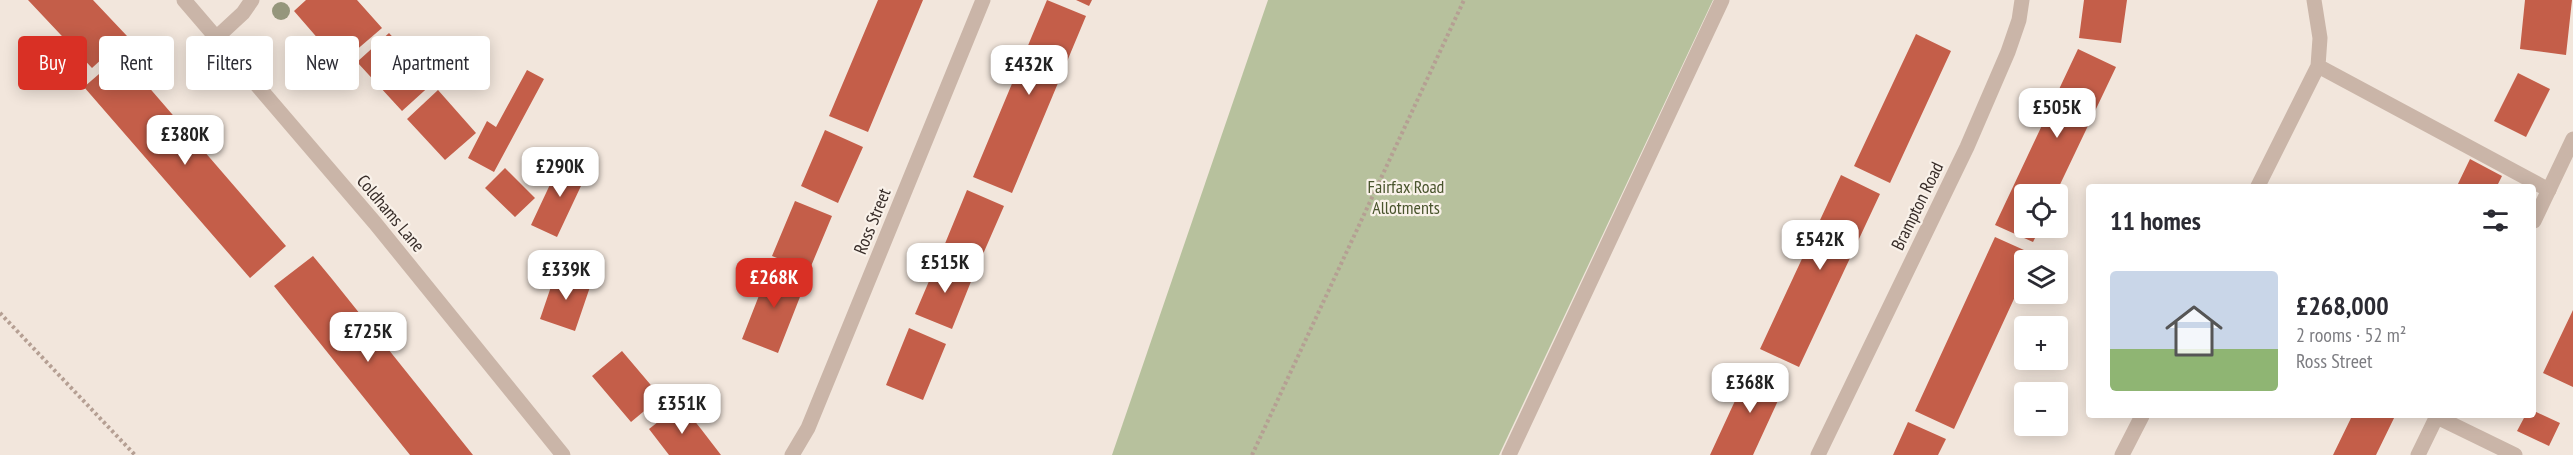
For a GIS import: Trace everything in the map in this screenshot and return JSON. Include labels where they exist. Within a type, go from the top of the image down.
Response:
[{"type":"street","name":"Coldhams Lane","points":[[184,0],[214,36]]},
{"type":"street","points":[[218,36],[243,13],[252,0]]},
{"type":"street","name":"Ross Street","points":[[792,455],[808,428],[983,0]]},
{"type":"street","points":[[1509,455],[1722,0]]},
{"type":"street","name":"Brampton Road","points":[[1818,455],[1967,147],[2008,52],[2019,20],[2022,0]]},
{"type":"street","points":[[2259,184],[2318,66],[2320,38],[2313,0]]},
{"type":"street","points":[[2318,66],[2549,190]]},
{"type":"street","name":"Coldhams Lane","points":[[261,90],[375,223],[563,455]]},
{"type":"street","points":[[2536,217],[2573,139]]},
{"type":"street","points":[[2122,455],[2141,418]]},
{"type":"street","points":[[2418,455],[2436,418]]},
{"type":"street","points":[[2441,418],[2515,455]]},
{"type":"path","points":[[1252,455],[1464,0]]},
{"type":"path","points":[[0,314],[135,455]]},
{"type":"green space","name":"Fairfax Road Allotments","points":[[1268,0],[1713,0],[1499,455],[1112,455]]},
{"type":"building","points":[[28,0],[93,0],[127,36],[99,36],[99,62],[92,68],[87,63],[87,36],[62,36]]},
{"type":"building","points":[[306,0],[357,0],[382,28],[359,48],[359,36],[316,36],[294,11]]},
{"type":"building","points":[[878,0],[923,0],[868,132],[829,116]]},
{"type":"building","points":[[1047,0],[1086,16],[1012,193],[973,177]]},
{"type":"building","points":[[1076,0],[1092,0],[1089,6]]},
{"type":"building","points":[[2084,0],[2127,0],[2121,43],[2079,38]]},
{"type":"building","points":[[2525,0],[2572,0],[2566,55],[2520,49]]},
{"type":"building","points":[[1916,34],[1951,51],[1890,183],[1854,166]]},
{"type":"building","points":[[371,49],[371,77],[359,64],[359,60]]},
{"type":"building","points":[[2078,49],[2116,67],[2060,184],[2014,184]]},
{"type":"building","points":[[527,70],[544,79],[494,172],[468,158],[487,121],[496,127]]},
{"type":"building","points":[[2518,73],[2550,89],[2526,137],[2494,121]]},
{"type":"building","points":[[99,74],[99,90],[151,90],[286,246],[250,278],[87,90],[87,84]]},
{"type":"building","points":[[383,90],[425,90],[402,111]]},
{"type":"building","points":[[438,90],[476,133],[445,160],[407,119]]},
{"type":"building","points":[[825,130],[863,147],[838,203],[801,186]]},
{"type":"building","points":[[562,159],[588,171],[557,237],[531,225]]},
{"type":"building","points":[[2470,159],[2502,176],[2498,184],[2458,184]]},
{"type":"building","points":[[505,168],[535,198],[515,217],[485,188]]},
{"type":"building","points":[[1841,175],[1880,194],[1799,367],[1760,349]]},
{"type":"building","points":[[2014,185],[2014,234],[1995,225]]},
{"type":"building","points":[[967,190],[1004,206],[980,261],[944,246]]},
{"type":"building","points":[[795,201],[832,216],[809,271],[772,256]]},
{"type":"building","points":[[1995,237],[2024,250],[2014,250],[2014,299],[1954,429],[1915,411]]},
{"type":"building","points":[[313,256],[473,455],[410,455],[274,286]]},
{"type":"building","points":[[938,260],[974,274],[952,329],[915,314]]},
{"type":"building","points":[[771,265],[807,279],[778,353],[742,339]]},
{"type":"building","points":[[556,272],[591,284],[575,331],[540,319]]},
{"type":"building","points":[[2573,310],[2573,387],[2543,373]]},
{"type":"building","points":[[909,328],[946,344],[923,400],[886,385]]},
{"type":"building","points":[[622,351],[661,397],[631,422],[592,376]]},
{"type":"building","points":[[1752,364],[1787,381],[1753,455],[1710,455]]},
{"type":"building","points":[[681,404],[721,455],[669,455],[649,429]]},
{"type":"building","points":[[2536,412],[2560,423],[2549,446],[2517,431],[2524,418],[2536,418]]},
{"type":"building","points":[[2351,418],[2394,418],[2376,455],[2333,455]]},
{"type":"building","points":[[1908,422],[1946,439],[1938,455],[1893,455]]}]
